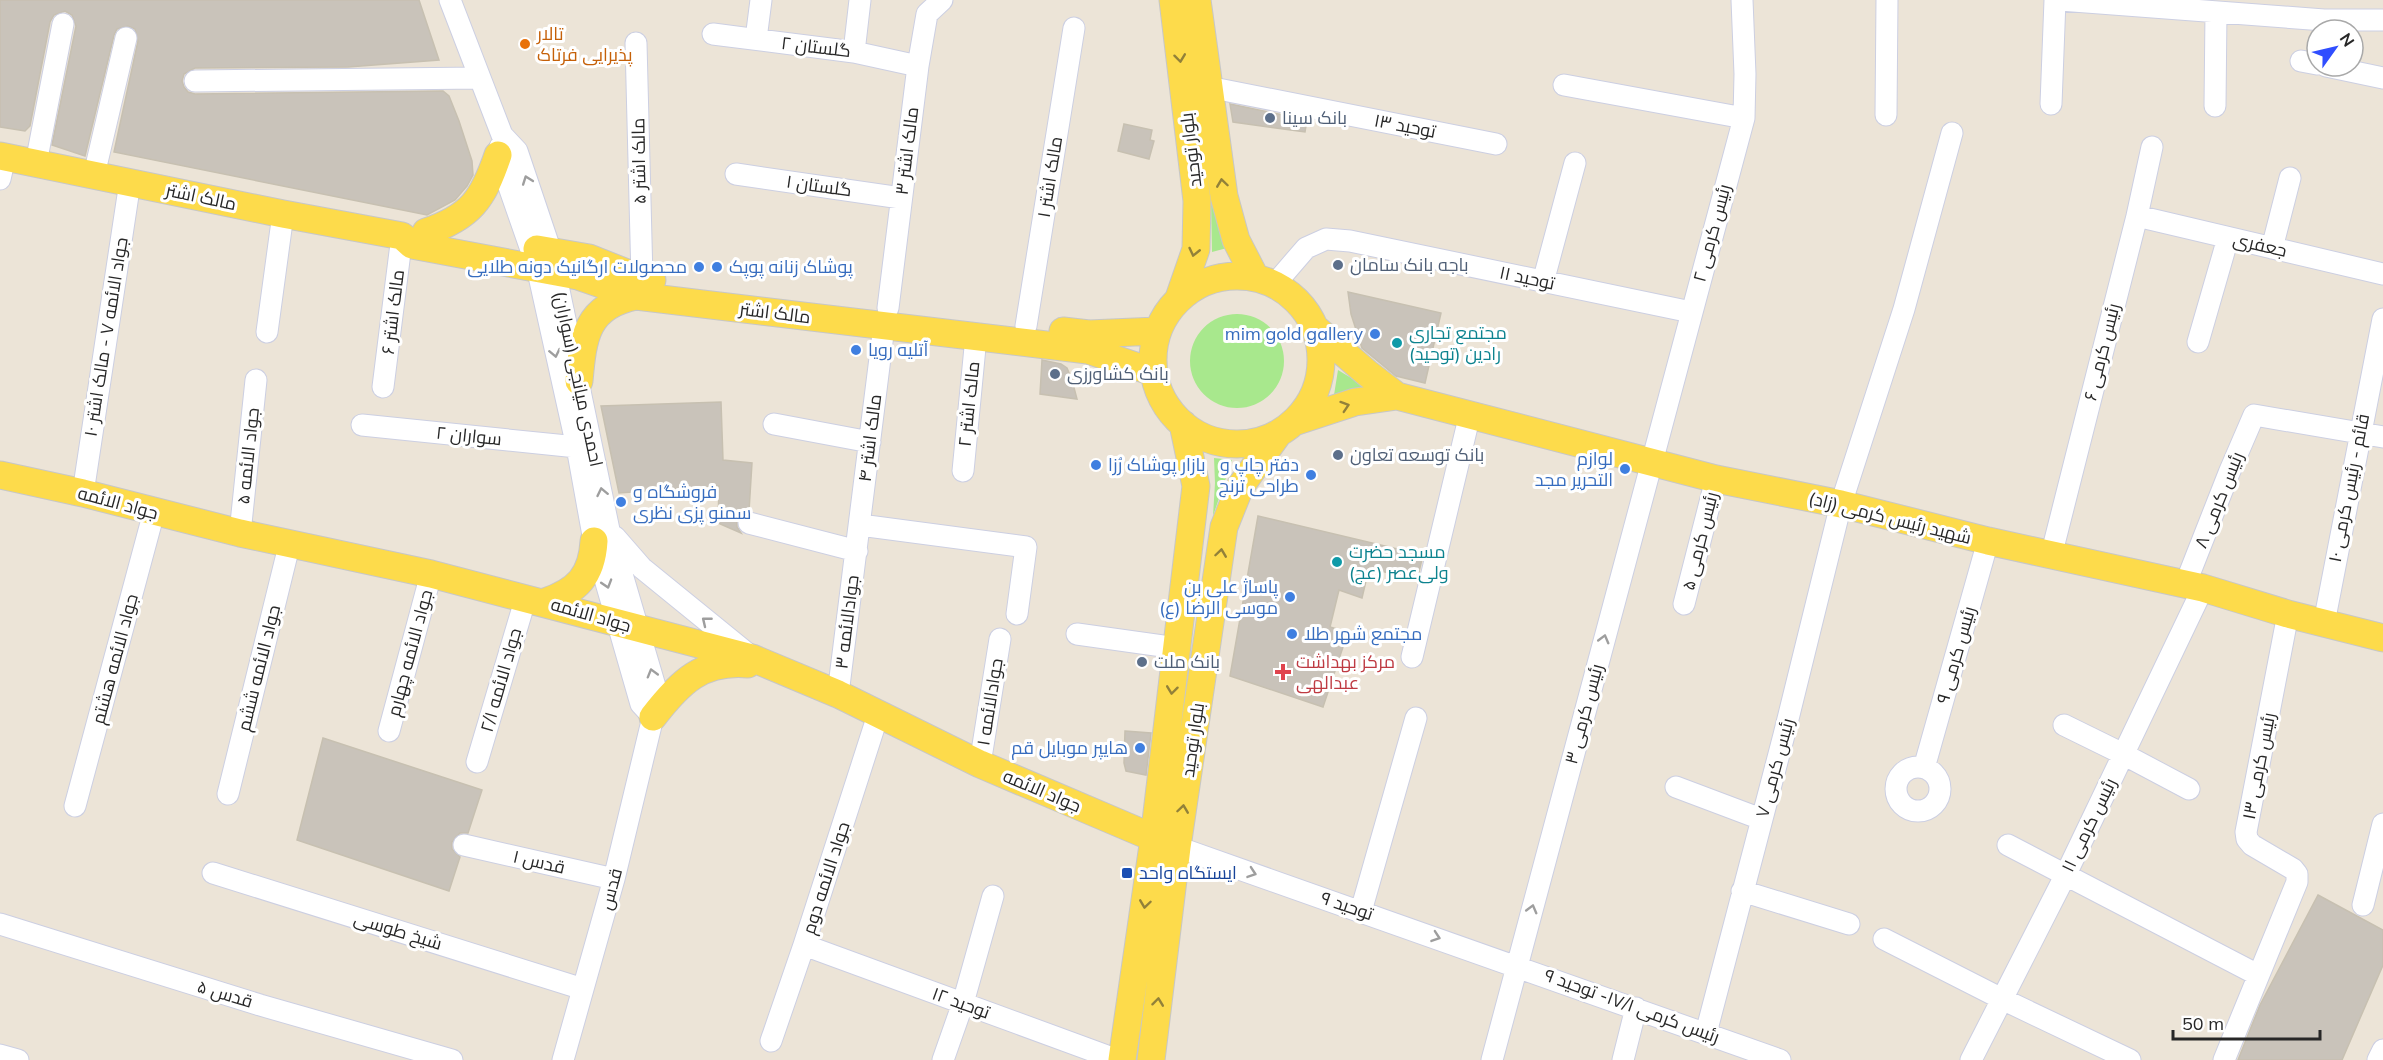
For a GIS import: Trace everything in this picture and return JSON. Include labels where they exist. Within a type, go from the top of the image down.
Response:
[{"type":"main road","name":"بلوار توحید","points":[[1173,0],[1197,201],[1196,249],[1179,298]]},
{"type":"main road","name":"بلوار توحید","points":[[1197,0],[1224,196],[1236,240],[1265,281]]},
{"type":"main road","points":[[414,234],[460,218],[471,208],[482,196],[500,145]]},
{"type":"main road","name":"مالک اشتر","points":[[2,164],[36,163],[283,214],[414,234],[544,259],[578,276],[639,287],[886,317],[1026,326],[1089,334],[1157,331]]},
{"type":"main road","name":"مالک اشتر","points":[[414,234],[412,245],[492,259],[589,258],[639,287]]},
{"type":"main road","points":[[1286,428],[1308,406],[1317,388],[1321,358],[1315,328],[1305,310],[1292,296],[1265,281],[1235,275],[1215,278],[1196,286],[1179,298],[1166,313],[1157,331],[1153,351],[1154,372],[1159,391],[1169,409],[1183,424],[1200,435],[1219,442],[1239,444],[1259,442],[1286,428],[1355,402],[1397,396]]},
{"type":"main road","points":[[579,381],[582,346],[591,324],[607,307],[639,287]]},
{"type":"main road","name":"مالک اشتر","points":[[886,317],[976,337],[1088,350],[1154,372]]},
{"type":"main road","points":[[1315,328],[1397,396]]},
{"type":"main road","name":"شهید رئیس کرمی (زاد)","points":[[1397,396],[1716,479],[1841,504],[1988,542],[2194,586],[2288,614],[2383,638]]},
{"type":"main road","name":"بلوار توحید","points":[[1151,1060],[1177,648],[1196,486],[1183,424]]},
{"type":"main road","name":"بلوار توحید","points":[[1120,1060],[1166,842],[1224,527],[1240,487],[1286,428]]},
{"type":"main road","name":"جواد الائمه","points":[[0,475],[83,493],[240,533],[431,574],[536,600],[762,662],[838,694],[980,764],[1166,842]]},
{"type":"main road","points":[[536,600],[563,596],[576,586],[588,572],[602,535]]},
{"type":"main road","points":[[653,717],[671,693],[688,679],[707,668],[724,663],[762,662]]},
{"type":"street","name":"احمدی میانجی (سواران)","points":[[450,0],[479,78],[500,145],[544,259],[579,381],[602,535]]},
{"type":"street","points":[[756,39],[761,0]]},
{"type":"street","points":[[854,52],[860,0]]},
{"type":"street","name":"مالک اشتر ۳","points":[[886,317],[918,66],[927,14],[942,0]]},
{"type":"street","name":"رئیس کرمی ۲","points":[[1650,461],[1744,118],[1742,0]]},
{"type":"street","points":[[1886,116],[1887,0]]},
{"type":"street","points":[[2051,104],[2055,0]]},
{"type":"street","points":[[2060,0],[2324,20],[2383,20]]},
{"type":"street","points":[[2215,106],[2217,12]]},
{"type":"street","points":[[36,163],[63,24]]},
{"type":"street","name":"مالک اشتر ۱","points":[[1026,326],[1074,28]]},
{"type":"street","name":"گلستان ۲","points":[[713,34],[854,52],[918,66]]},
{"type":"street","points":[[94,175],[126,38]]},
{"type":"street","name":"مالک اشتر ۵","points":[[636,43],[639,287]]},
{"type":"street","points":[[2365,74],[2383,78]]},
{"type":"street","points":[[195,81],[479,78]]},
{"type":"street","points":[[1564,86],[1744,118]]},
{"type":"street","name":"توحید ۱۳","points":[[1208,87],[1496,144]]},
{"type":"street","name":"رئیس کرمی ۷","points":[[1706,1033],[1841,504],[1904,309],[1952,133]]},
{"type":"street","name":"احمدی میانجی (سواران)","points":[[500,145],[517,151],[538,209],[544,259],[546,312],[577,447],[629,626]]},
{"type":"street","name":"رئیس کرمی ۶","points":[[2050,556],[2137,216],[2152,147]]},
{"type":"street","points":[[1543,282],[1575,163]]},
{"type":"street","name":"گلستان ۱","points":[[736,174],[901,198]]},
{"type":"street","points":[[2272,248],[2290,178]]},
{"type":"street","name":"جواد الائمه ۷ - مالک اشتر ۱۰","points":[[83,493],[130,182]]},
{"type":"street","points":[[538,209],[563,242],[589,258]]},
{"type":"street","points":[[267,332],[283,214]]},
{"type":"street","name":"جعفری","points":[[2137,216],[2383,274]]},
{"type":"street","name":"مالک اشتر ۶","points":[[383,387],[414,234]]},
{"type":"street","points":[[2198,342],[2228,237]]},
{"type":"street","name":"توحید ۱۱","points":[[1265,281],[1306,248],[1326,239],[1350,241],[1691,312]]},
{"type":"street","points":[[492,259],[522,279],[546,312]]},
{"type":"street","name":"مالک اشتر ۴","points":[[856,551],[886,317]]},
{"type":"street","name":"قائم - رئیس کرمی ۱۰","points":[[2324,623],[2359,433],[2383,319]]},
{"type":"street","name":"مالک اشتر ۲","points":[[963,471],[976,337]]},
{"type":"street","name":"جواد الائمه ۵","points":[[240,533],[256,380]]},
{"type":"street","points":[[1412,657],[1470,414]]},
{"type":"street","name":"رئیس کرمی ۸","points":[[2194,586],[2229,473],[2254,415],[2359,433]]},
{"type":"street","points":[[774,424],[870,442]]},
{"type":"street","name":"سواران ۲","points":[[362,425],[577,447]]},
{"type":"street","points":[[2359,433],[2383,437]]},
{"type":"street","name":"رئیس کرمی ۳","points":[[1492,1060],[1650,461]]},
{"type":"street","name":"رئیس کرمی ۵","points":[[1684,604],[1716,479]]},
{"type":"street","name":"جواد الائمه هشتم","points":[[75,806],[154,512]]},
{"type":"street","points":[[749,523],[856,551]]},
{"type":"street","points":[[860,525],[1026,547],[1017,614]]},
{"type":"street","points":[[602,535],[762,662]]},
{"type":"street","name":"جواد الائمه ششم","points":[[228,794],[290,542]]},
{"type":"street","name":"رئیس کرمی ۹","points":[[1924,768],[1988,542]]},
{"type":"street","name":"جوادالائمه ۳","points":[[838,694],[856,551]]},
{"type":"street","name":"جواد الائمه چهارم","points":[[389,731],[431,574]]},
{"type":"street","name":"رئیس کرمی ۱۱","points":[[1971,1060],[2066,874],[2123,754],[2194,586]]},
{"type":"street","name":"جواد الائمه ۲/۱","points":[[477,762],[536,600]]},
{"type":"street","points":[[586,614],[610,641],[636,683]]},
{"type":"street","name":"رئیس کرمی ۱۳","points":[[2224,1060],[2296,882],[2297,874],[2293,869],[2252,845],[2247,839],[2246,832],[2288,614]]},
{"type":"street","points":[[629,626],[641,704],[653,717]]},
{"type":"street","name":"قدس","points":[[563,1060],[614,879],[659,700],[629,626]]},
{"type":"street","points":[[1077,634],[1177,648]]},
{"type":"street","name":"جوادالائمه ۱","points":[[980,764],[1000,639]]},
{"type":"street","name":"جواد الائمه دوم","points":[[771,1041],[878,715]]},
{"type":"street","points":[[1362,911],[1416,718]]},
{"type":"street","points":[[2064,725],[2189,789]]},
{"type":"street","points":[[1676,787],[1761,819]]},
{"type":"street","points":[[2363,904],[2383,824]]},
{"type":"street","name":"توحید ۹","points":[[1166,842],[1517,966]]},
{"type":"street","points":[[2008,844],[2258,975]]},
{"type":"street","name":"قدس ۱","points":[[464,845],[614,879]]},
{"type":"street","name":"شیخ طوسی","points":[[213,873],[583,989]]},
{"type":"street","points":[[1742,891],[1849,924]]},
{"type":"street","points":[[943,1060],[963,1003],[993,896]]},
{"type":"street","name":"قدس ۵","points":[[0,924],[260,1005],[452,1060]]},
{"type":"street","points":[[1884,939],[2130,1060]]},
{"type":"street","name":"توحید ۱۲","points":[[804,945],[1120,1060]]},
{"type":"street","name":"رئیس کرمی ۱۷/۱- توحید ۹","points":[[1517,966],[1780,1060]]},
{"type":"street","points":[[1623,1060],[1636,1008]]},
{"type":"street","points":[[2378,1060],[2383,1050]]},
{"type":"street","points":[[0,1055],[18,1060]]},
{"type":"green space","points":[[1211,200],[1227,248],[1212,252]]},
{"type":"green space","points":[[1237,314],[1255,318],[1270,328],[1280,343],[1284,361],[1280,379],[1270,394],[1255,404],[1237,408],[1219,404],[1204,394],[1194,379],[1190,361],[1194,343],[1204,328],[1219,318]]},
{"type":"green space","points":[[1338,370],[1371,390],[1334,395]]},
{"type":"green space","points":[[1214,458],[1232,460],[1213,516],[1215,483]]},
{"type":"building","points":[[0,0],[419,0],[439,60],[348,67],[195,68],[184,74],[182,81],[188,92],[195,94],[443,91],[449,96],[459,121],[472,161],[473,175],[455,200],[427,215],[114,152],[138,41],[135,29],[128,26],[117,29],[114,35],[85,156],[52,145],[76,26],[72,15],[65,11],[54,15],[50,22],[30,126],[25,131],[0,127]]},
{"type":"building","name":"بانک سینا","points":[[1230,104],[1307,120],[1305,132],[1233,122]]},
{"type":"building","points":[[1124,124],[1152,130],[1150,140],[1154,141],[1149,159],[1118,151]]},
{"type":"building","name":"مجتمع تجاری رادین (توحید)","points":[[1348,292],[1441,313],[1425,383],[1396,376],[1362,348],[1351,314]]},
{"type":"building","name":"بانک کشاورزی","points":[[1042,360],[1061,364],[1067,368],[1077,399],[1040,394]]},
{"type":"building","points":[[721,402],[723,460],[752,463],[749,511],[740,514],[737,520],[737,527],[741,533],[718,523],[719,486],[619,493],[601,406]]},
{"type":"building","points":[[1258,516],[1423,555],[1417,580],[1369,568],[1362,598],[1339,590],[1330,627],[1348,632],[1323,707],[1230,676]]},
{"type":"building","name":"هایپر موبایل قم","points":[[1125,731],[1151,733],[1146,775],[1126,771]]},
{"type":"building","points":[[323,738],[482,790],[468,833],[460,833],[452,842],[452,849],[460,857],[449,891],[297,840]]},
{"type":"building","points":[[2318,895],[2383,930],[2383,965],[2342,1060],[2238,1060],[2260,1005]]},
{"type":"place","name":"تالار پذیرایی فرتاک","points":[[525,44]]},
{"type":"place","name":"بانک سینا","points":[[1270,118]]},
{"type":"place","name":"باجه بانک سامان","points":[[1338,265]]},
{"type":"place","name":"محصولات ارگانیک دونه طلایی","points":[[699,267]]},
{"type":"place","name":"پوشاک زنانه پوپک","points":[[717,267]]},
{"type":"place","name":"mim gold gallery","points":[[1375,334]]},
{"type":"place","name":"مجتمع تجاری رادین (توحید)","points":[[1397,343]]},
{"type":"place","name":"آتلیه رویا","points":[[856,350]]},
{"type":"place","name":"بانک کشاورزی","points":[[1055,374]]},
{"type":"place","name":"بانک توسعه تعاون","points":[[1338,455]]},
{"type":"place","name":"بازار پوشاک رُزا","points":[[1096,465]]},
{"type":"place","name":"لوازم التحریر مجد","points":[[1625,469]]},
{"type":"place","name":"دفتر چاپ و طراحی ترنج","points":[[1311,475]]},
{"type":"place","name":"فروشگاه و سمنو پزی نظری","points":[[621,502]]},
{"type":"place","name":"مسجد حضرت ولی‌عصر (عج)","points":[[1337,562]]},
{"type":"place","name":"پاساژ علی بن موسی الرضا (ع)","points":[[1290,597]]},
{"type":"place","name":"مجتمع شهر طلا","points":[[1292,634]]},
{"type":"place","name":"بانک ملت","points":[[1142,662]]},
{"type":"place","name":"مرکز بهداشت عبدالهی","points":[[1283,672]]},
{"type":"place","name":"هایپر موبایل قم","points":[[1140,748]]},
{"type":"place","name":"ایستگاه واحد","points":[[1127,873]]}]
